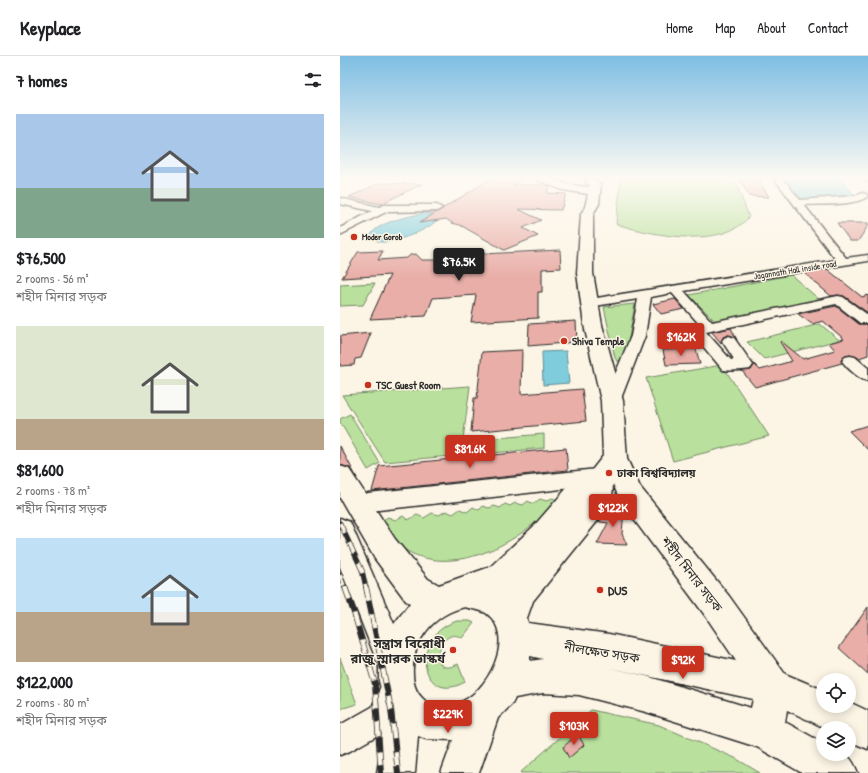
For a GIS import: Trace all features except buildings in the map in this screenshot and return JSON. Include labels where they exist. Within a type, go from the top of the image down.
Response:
[{"type":"main road","name":"শহীদ মিনার সড়ক","points":[[513,628],[522,591],[599,500],[608,468],[612,401],[593,325],[585,273],[587,214],[589,211]]},
{"type":"main road","name":"শহীদ মিনার সড়ক","points":[[608,468],[718,607],[773,686]]},
{"type":"main road","points":[[396,773],[399,754],[397,684],[398,651],[404,636],[425,610],[451,597],[500,578],[543,536],[583,488],[608,468]]},
{"type":"main road","points":[[340,476],[350,511],[385,549],[417,590],[451,597],[478,593],[490,597],[504,607],[513,628],[516,652],[512,668],[495,695],[460,773]]},
{"type":"main road","points":[[340,531],[397,684],[411,713],[423,720],[438,724],[455,723],[470,717],[495,695],[543,676],[579,678],[646,694],[765,731],[839,773]]},
{"type":"main road","name":"নীলক্ষেত সড়ক","points":[[513,628],[544,643],[609,651],[773,686],[826,708],[868,730]]},
{"type":"main road","points":[[765,731],[773,686]]},
{"type":"street","points":[[340,232],[377,211]]},
{"type":"street","name":"Jagannath Hall inside road","points":[[589,303],[841,263],[842,260],[804,211]]},
{"type":"street","points":[[841,263],[868,258]]},
{"type":"street","points":[[676,290],[719,331],[838,300],[864,320],[868,319]]},
{"type":"street","points":[[612,401],[638,336],[645,295]]},
{"type":"street","points":[[850,360],[868,376]]},
{"type":"street","points":[[350,511],[368,502],[608,468]]},
{"type":"street","points":[[340,741],[382,717],[397,684]]},
{"type":"green space","points":[[617,211],[747,211],[749,217],[737,227],[722,234],[705,237],[667,235],[616,224]]},
{"type":"green space","points":[[791,275],[821,301],[716,322],[689,295]]},
{"type":"green space","points":[[375,283],[363,305],[340,306],[340,285]]},
{"type":"green space","points":[[635,304],[627,349],[621,361],[617,361],[615,358],[604,307]]},
{"type":"green space","points":[[820,324],[839,340],[764,359],[747,342]]},
{"type":"green space","points":[[722,365],[769,436],[673,461],[646,378]]},
{"type":"green space","points":[[470,386],[461,455],[385,462],[342,395]]},
{"type":"green space","points":[[350,414],[380,463],[368,470],[340,422],[340,419]]},
{"type":"green space","points":[[544,434],[544,448],[472,455],[473,440]]},
{"type":"green space","points":[[552,498],[558,500],[544,515],[509,541],[489,551],[468,557],[447,560],[427,558],[407,551],[396,542],[380,522],[388,517],[395,520],[403,516],[408,520],[417,515],[424,518],[432,513],[439,515],[446,511],[453,514],[460,509],[467,512],[473,507],[479,510],[483,506],[489,508],[494,506],[500,508],[505,504],[510,506],[515,503],[523,505],[528,501],[533,504],[540,499],[546,501]]},
{"type":"green space","points":[[457,621],[470,621],[474,623],[462,638],[454,636],[447,638],[442,644],[439,652],[439,659],[441,665],[448,667],[458,664],[465,682],[450,687],[438,685],[430,678],[426,666],[426,653],[431,640],[441,629]]},
{"type":"green space","points":[[340,658],[357,704],[340,709]]},
{"type":"green space","points":[[591,710],[659,725],[735,758],[760,773],[520,773]]},
{"type":"water","points":[[426,213],[437,215],[439,218],[428,227],[412,235],[387,242],[381,242],[370,236],[380,226],[387,223]]},
{"type":"water","points":[[566,351],[569,383],[543,385],[542,352]]},
{"type":"railway","points":[[340,523],[362,570],[366,588]]},
{"type":"railway","points":[[340,575],[345,588]]},
{"type":"railway","points":[[345,587],[375,684],[381,773]]},
{"type":"railway","points":[[366,587],[391,709],[398,773]]},
{"type":"place","name":"Moder Gorob","points":[[354,237]]},
{"type":"place","name":"Shiva Temple","points":[[564,341]]},
{"type":"place","name":"TSC Guest Room","points":[[368,385]]},
{"type":"place","name":"ঢাকা বিশ্ববিদ্যালয়","points":[[609,473]]},
{"type":"place","name":"DUS","points":[[600,590]]},
{"type":"place","name":"সন্ত্রাস বিরোধী রাজু স্মারক ভাস্কর্য","points":[[453,650]]}]
